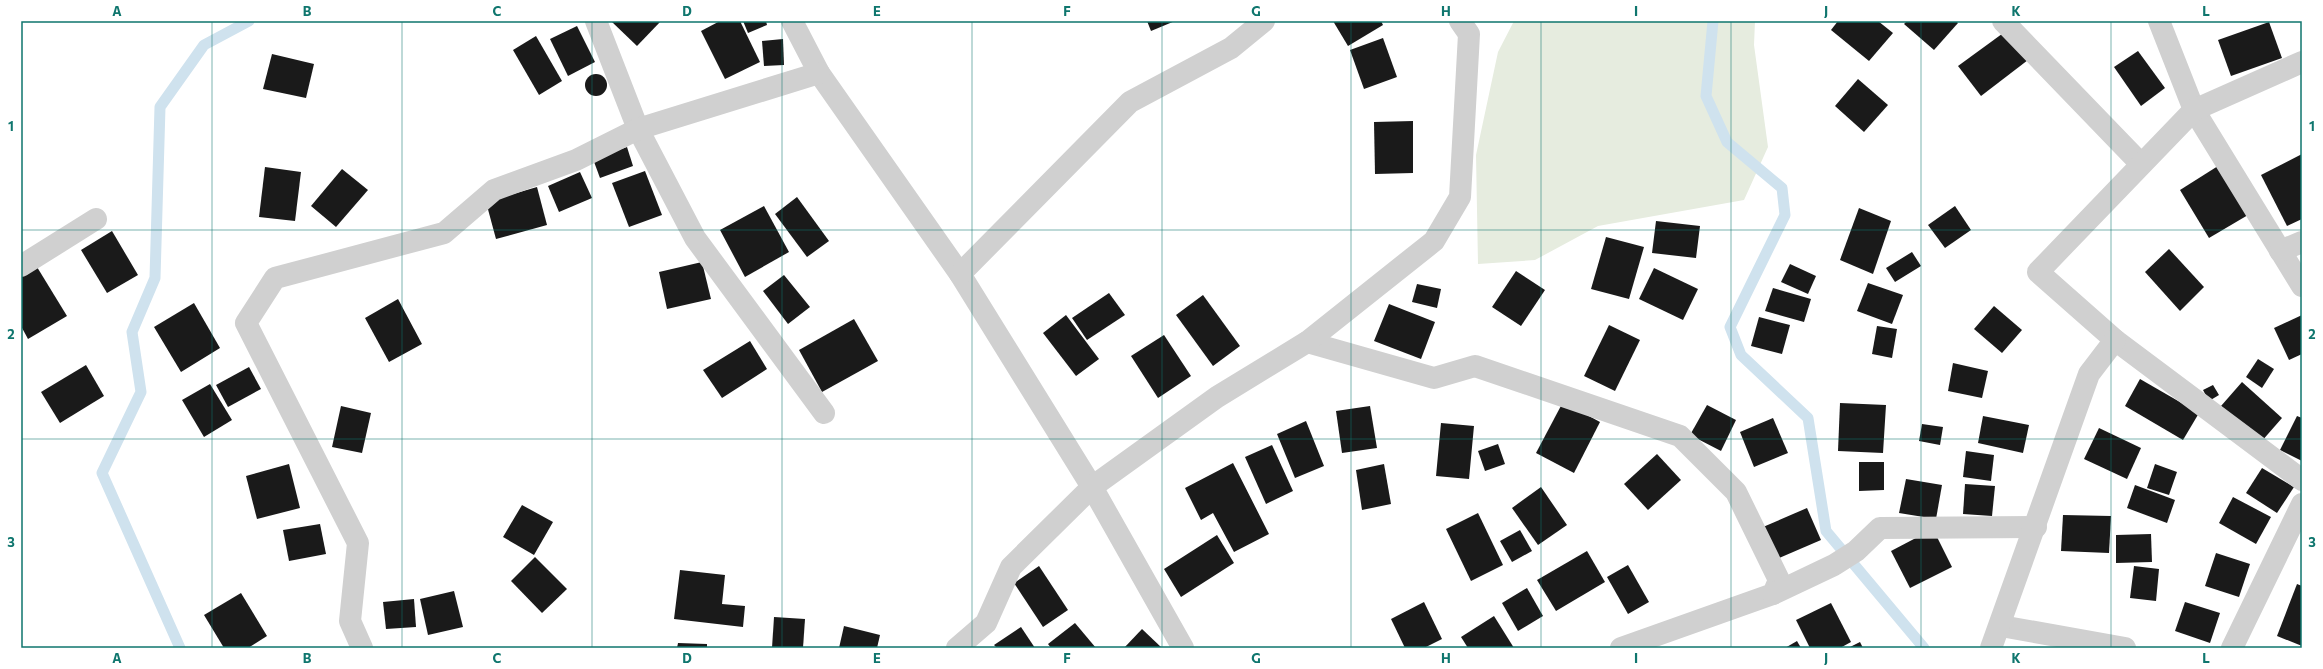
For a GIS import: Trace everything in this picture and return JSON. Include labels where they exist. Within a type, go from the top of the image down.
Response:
[{"type":"street","points":[[596,21],[638,128],[694,238],[824,413]]},
{"type":"street","points":[[792,21],[819,73],[960,274],[1092,488],[1183,648]]},
{"type":"street","points":[[960,274],[1130,102],[1231,48],[1264,21]]},
{"type":"street","points":[[957,648],[986,623],[1011,567],[1092,488],[1217,397],[1307,342],[1434,241],[1460,197],[1469,34],[1460,21]]},
{"type":"street","points":[[2003,21],[2141,164]]},
{"type":"street","points":[[2159,21],[2194,110],[2302,286]]},
{"type":"street","points":[[2302,62],[2194,110],[2038,272],[2115,340],[2302,480]]},
{"type":"street","points":[[362,648],[350,621],[358,543],[246,323],[275,278],[444,233],[494,190],[576,160],[638,128],[819,73]]},
{"type":"street","points":[[21,266],[96,219]]},
{"type":"street","points":[[2280,251],[2302,242]]},
{"type":"street","points":[[1991,648],[2036,527],[2089,374],[2115,340]]},
{"type":"street","points":[[1307,342],[1434,378],[1475,366],[1680,436],[1736,492],[1779,580],[1773,594]]},
{"type":"street","points":[[2232,648],[2302,504]]},
{"type":"street","points":[[1621,648],[1773,594],[1834,565],[1856,551],[1880,528],[2036,527]]},
{"type":"street","points":[[2000,626],[2125,648]]},
{"type":"shaded area","points":[[1514,21],[1755,21],[1754,45],[1768,147],[1744,200],[1598,226],[1535,260],[1478,264],[1476,155],[1498,52]]},
{"type":"building","points":[[661,21],[637,46],[612,22]]},
{"type":"building","points":[[720,21],[740,21],[760,62],[725,79],[701,31]]},
{"type":"building","points":[[743,21],[766,21],[767,25],[748,33]]},
{"type":"building","points":[[1147,21],[1175,21],[1151,31]]},
{"type":"building","points":[[1333,21],[1381,21],[1383,25],[1348,46]]},
{"type":"building","points":[[1838,21],[1878,21],[1893,33],[1869,61],[1831,30]]},
{"type":"building","points":[[1907,21],[1956,21],[1958,23],[1934,50],[1904,24]]},
{"type":"building","points":[[2269,22],[2282,58],[2231,76],[2218,40]]},
{"type":"building","points":[[577,26],[595,62],[568,76],[550,39]]},
{"type":"building","points":[[2006,31],[2028,60],[1981,96],[1958,66]]},
{"type":"building","points":[[536,36],[562,81],[539,95],[513,50]]},
{"type":"building","points":[[1383,38],[1397,77],[1364,89],[1350,50]]},
{"type":"building","points":[[783,39],[784,65],[764,66],[762,41]]},
{"type":"building","points":[[2138,51],[2165,88],[2141,106],[2114,67]]},
{"type":"building","points":[[272,54],[314,64],[306,98],[263,89]]},
{"type":"building","points":[[596,74],[604,77],[607,85],[604,93],[596,96],[588,93],[585,85],[588,77]]},
{"type":"building","points":[[1858,79],[1888,105],[1864,132],[1835,106]]},
{"type":"building","points":[[1413,121],[1413,173],[1375,174],[1374,122]]},
{"type":"building","points":[[627,147],[633,166],[600,178],[593,159]]},
{"type":"building","points":[[2302,154],[2302,219],[2287,226],[2261,175]]},
{"type":"building","points":[[2218,166],[2248,215],[2209,238],[2180,190]]},
{"type":"building","points":[[265,167],[301,172],[295,221],[259,217]]},
{"type":"building","points":[[342,169],[368,190],[336,227],[311,206]]},
{"type":"building","points":[[645,171],[662,215],[629,227],[612,183]]},
{"type":"building","points":[[580,172],[592,198],[559,212],[548,186]]},
{"type":"building","points":[[537,187],[547,225],[496,239],[486,202]]},
{"type":"building","points":[[797,197],[829,241],[807,257],[775,214]]},
{"type":"building","points":[[764,206],[789,252],[745,277],[720,230]]},
{"type":"building","points":[[1955,206],[1971,230],[1945,248],[1928,225]]},
{"type":"building","points":[[1859,208],[1891,221],[1873,274],[1840,260]]},
{"type":"building","points":[[1656,221],[1700,226],[1696,258],[1652,253]]},
{"type":"building","points":[[112,231],[138,275],[107,293],[81,250]]},
{"type":"building","points":[[1606,237],[1644,247],[1629,299],[1591,289]]},
{"type":"building","points":[[2169,249],[2204,287],[2180,311],[2145,272]]},
{"type":"building","points":[[1912,252],[1921,266],[1895,282],[1886,268]]},
{"type":"building","points":[[702,262],[711,299],[667,309],[659,272]]},
{"type":"building","points":[[1790,264],[1816,276],[1808,294],[1781,282]]},
{"type":"building","points":[[37,267],[67,316],[28,339],[21,326],[21,277]]},
{"type":"building","points":[[1654,268],[1698,289],[1683,320],[1639,299]]},
{"type":"building","points":[[1516,271],[1545,290],[1521,326],[1492,307]]},
{"type":"building","points":[[784,275],[810,307],[788,324],[763,291]]},
{"type":"building","points":[[1868,283],[1903,295],[1892,324],[1857,311]]},
{"type":"building","points":[[1417,284],[1441,289],[1437,308],[1412,302]]},
{"type":"building","points":[[1773,288],[1811,299],[1804,322],[1765,311]]},
{"type":"building","points":[[1109,293],[1125,315],[1087,340],[1072,318]]},
{"type":"building","points":[[1203,295],[1240,346],[1213,366],[1176,315]]},
{"type":"building","points":[[398,299],[422,344],[389,362],[365,318]]},
{"type":"building","points":[[194,303],[220,348],[181,372],[154,327]]},
{"type":"building","points":[[1389,304],[1435,322],[1421,359],[1374,341]]},
{"type":"building","points":[[1994,306],[2022,330],[2002,353],[1974,329]]},
{"type":"building","points":[[1066,315],[1099,359],[1076,376],[1043,333]]},
{"type":"building","points":[[2302,315],[2302,354],[2289,360],[2274,328]]},
{"type":"building","points":[[1759,317],[1790,325],[1782,354],[1751,346]]},
{"type":"building","points":[[854,319],[878,361],[822,392],[799,350]]},
{"type":"building","points":[[1609,325],[1640,340],[1615,391],[1584,376]]},
{"type":"building","points":[[1877,326],[1897,329],[1892,358],[1872,354]]},
{"type":"building","points":[[1164,335],[1191,376],[1158,398],[1131,356]]},
{"type":"building","points":[[750,341],[767,369],[722,398],[703,370]]},
{"type":"building","points":[[2258,359],[2274,369],[2262,388],[2246,377]]},
{"type":"building","points":[[1953,363],[1988,371],[1982,398],[1948,391]]},
{"type":"building","points":[[86,365],[104,396],[60,423],[41,392]]},
{"type":"building","points":[[249,367],[261,389],[228,407],[216,385]]},
{"type":"building","points":[[2140,379],[2199,413],[2183,440],[2125,406]]},
{"type":"building","points":[[2242,382],[2282,418],[2261,442],[2221,406]]},
{"type":"building","points":[[210,384],[232,420],[204,437],[182,400]]},
{"type":"building","points":[[2213,385],[2219,395],[2209,401],[2203,390]]},
{"type":"building","points":[[1563,402],[1600,422],[1574,473],[1536,453]]},
{"type":"building","points":[[1840,403],[1886,405],[1883,453],[1838,451]]},
{"type":"building","points":[[1707,405],[1736,420],[1721,451],[1690,435]]},
{"type":"building","points":[[341,406],[371,413],[362,453],[332,447]]},
{"type":"building","points":[[1370,406],[1377,448],[1342,453],[1336,411]]},
{"type":"building","points":[[1983,416],[2029,425],[2023,453],[1978,443]]},
{"type":"building","points":[[2297,416],[2302,418],[2302,461],[2280,450]]},
{"type":"building","points":[[1773,418],[1788,453],[1754,467],[1740,432]]},
{"type":"building","points":[[1306,421],[1324,466],[1295,478],[1277,434]]},
{"type":"building","points":[[1441,423],[1474,426],[1469,479],[1436,476]]},
{"type":"building","points":[[1922,424],[1943,427],[1940,445],[1919,441]]},
{"type":"building","points":[[2099,428],[2141,448],[2127,479],[2084,459]]},
{"type":"building","points":[[1498,444],[1505,464],[1485,471],[1478,451]]},
{"type":"building","points":[[1272,445],[1293,491],[1266,504],[1245,457]]},
{"type":"building","points":[[1966,451],[1994,455],[1991,481],[1963,477]]},
{"type":"building","points":[[1657,454],[1681,480],[1648,510],[1624,484]]},
{"type":"building","points":[[1859,462],[1884,462],[1884,490],[1859,491]]},
{"type":"building","points":[[1233,463],[1269,534],[1234,552],[1213,513],[1201,520],[1185,488]]},
{"type":"building","points":[[289,464],[300,508],[257,519],[246,476]]},
{"type":"building","points":[[1384,464],[1391,504],[1362,510],[1356,470]]},
{"type":"building","points":[[2155,464],[2177,472],[2169,495],[2147,488]]},
{"type":"building","points":[[2262,468],[2294,487],[2277,513],[2246,493]]},
{"type":"building","points":[[1906,479],[1942,485],[1936,519],[1899,513]]},
{"type":"building","points":[[1965,484],[1995,486],[1992,516],[1963,514]]},
{"type":"building","points":[[2135,485],[2175,500],[2167,523],[2127,508]]},
{"type":"building","points":[[1541,487],[1567,525],[1538,545],[1512,508]]},
{"type":"building","points":[[2233,497],[2271,517],[2256,544],[2219,523]]},
{"type":"building","points":[[522,505],[553,522],[534,555],[503,537]]},
{"type":"building","points":[[1807,508],[1821,540],[1777,559],[1763,527]]},
{"type":"building","points":[[1478,513],[1503,565],[1471,581],[1446,529]]},
{"type":"building","points":[[2063,515],[2111,516],[2109,553],[2061,551]]},
{"type":"building","points":[[320,524],[326,554],[289,561],[283,530]]},
{"type":"building","points":[[1933,529],[1952,567],[1910,588],[1891,551]]},
{"type":"building","points":[[1520,530],[1532,551],[1512,562],[1500,541]]},
{"type":"building","points":[[2151,534],[2152,562],[2116,563],[2116,535]]},
{"type":"building","points":[[1217,535],[1234,563],[1181,597],[1164,569]]},
{"type":"building","points":[[1587,551],[1605,582],[1556,611],[1537,580]]},
{"type":"building","points":[[2216,553],[2250,564],[2239,597],[2205,586]]},
{"type":"building","points":[[535,557],[567,589],[542,613],[511,581]]},
{"type":"building","points":[[1628,565],[1649,602],[1628,614],[1607,577]]},
{"type":"building","points":[[1039,566],[1068,610],[1043,627],[1014,583]]},
{"type":"building","points":[[2134,566],[2159,569],[2156,601],[2130,598]]},
{"type":"building","points":[[680,570],[725,575],[722,604],[745,606],[743,627],[674,619]]},
{"type":"building","points":[[2297,584],[2302,586],[2302,646],[2277,636]]},
{"type":"building","points":[[1527,588],[1543,616],[1518,631],[1502,603]]},
{"type":"building","points":[[454,591],[463,627],[428,635],[420,599]]},
{"type":"building","points":[[241,593],[267,636],[248,648],[224,648],[204,615]]},
{"type":"building","points":[[414,599],[416,627],[386,629],[383,602]]},
{"type":"building","points":[[1424,602],[1442,639],[1424,648],[1405,648],[1391,619]]},
{"type":"building","points":[[2185,602],[2220,613],[2210,643],[2175,631]]},
{"type":"building","points":[[1831,603],[1851,642],[1840,648],[1810,648],[1796,620]]},
{"type":"building","points":[[1494,616],[1514,648],[1468,648],[1461,637]]},
{"type":"building","points":[[774,617],[805,619],[803,648],[772,648]]},
{"type":"building","points":[[1075,623],[1096,648],[1051,648],[1048,644]]},
{"type":"building","points":[[844,626],[880,635],[877,648],[839,648]]},
{"type":"building","points":[[1021,627],[1035,648],[997,648],[994,645]]},
{"type":"building","points":[[1142,629],[1162,648],[1124,648]]},
{"type":"building","points":[[1797,641],[1801,648],[1785,648]]},
{"type":"building","points":[[1860,642],[1863,648],[1848,648]]},
{"type":"building","points":[[678,643],[707,644],[707,648],[677,648]]},
{"type":"waterway","points":[[180,648],[102,473],[141,392],[132,332],[155,278],[160,107],[204,45],[249,21]]},
{"type":"waterway","points":[[1713,21],[1706,96],[1727,142],[1782,188],[1785,215],[1730,327],[1741,355],[1808,418],[1826,531],[1924,648]]}]
